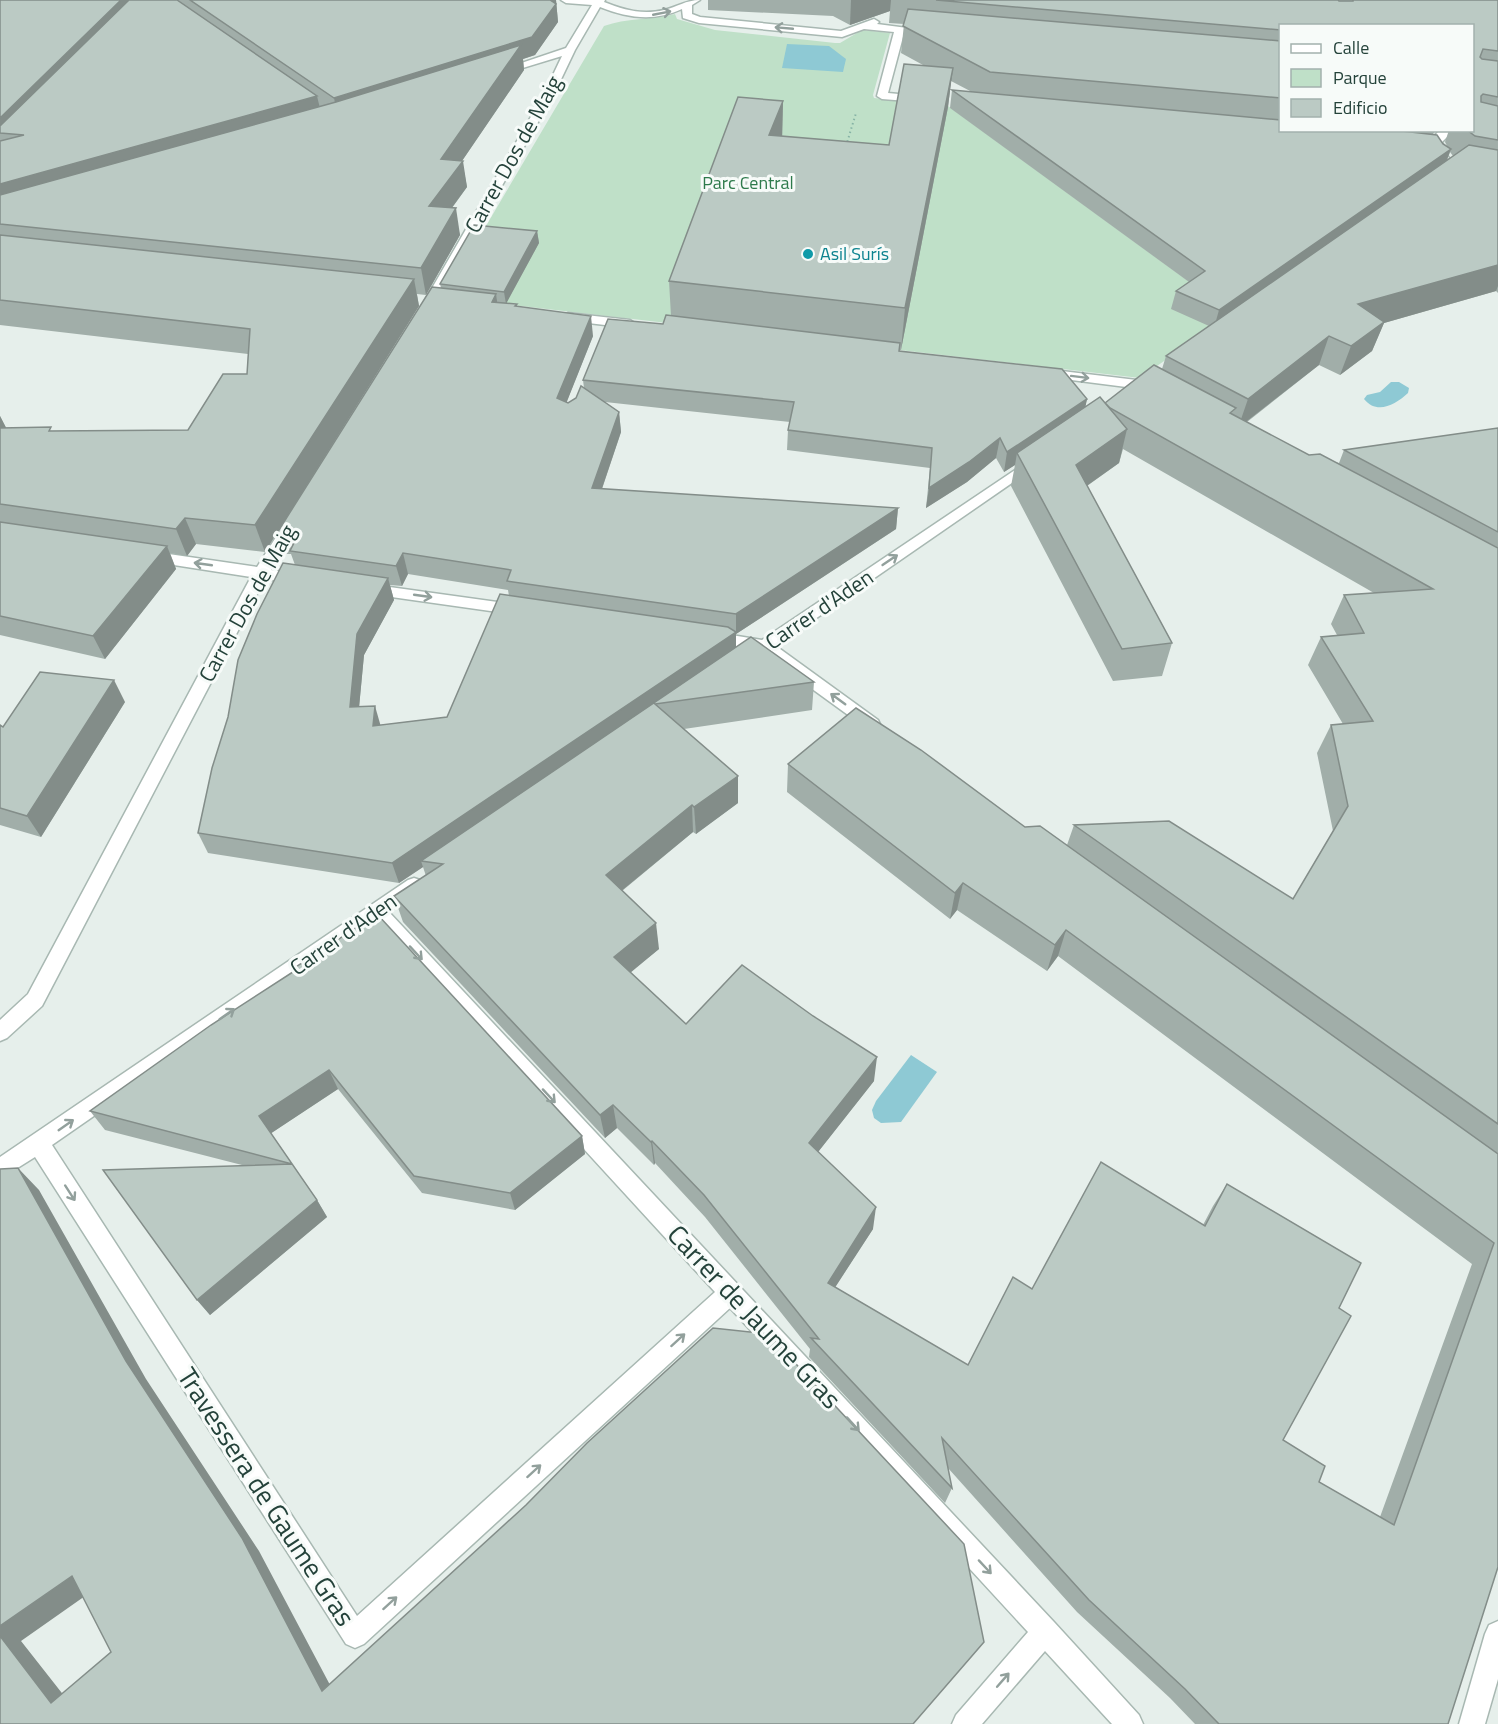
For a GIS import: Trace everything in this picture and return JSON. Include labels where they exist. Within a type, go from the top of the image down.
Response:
[{"type":"street","points":[[566,0],[599,2],[626,14]]},
{"type":"street","name":"Carrer Dos de Maig","points":[[419,320],[425,300],[549,94],[570,50],[599,2]]},
{"type":"street","points":[[589,18],[610,14],[648,15],[691,3]]},
{"type":"street","points":[[691,3],[687,16],[699,20],[842,34],[885,19]]},
{"type":"street","points":[[864,26],[924,32]]},
{"type":"street","points":[[900,30],[882,96],[929,100]]},
{"type":"street","points":[[492,74],[570,50]]},
{"type":"street","points":[[1445,132],[1439,135],[1430,146],[1451,170]]},
{"type":"street","points":[[425,300],[449,303]]},
{"type":"street","points":[[550,315],[606,327],[643,326]]},
{"type":"street","points":[[1028,371],[1145,385],[1166,396]]},
{"type":"street","points":[[1126,398],[1165,371]]},
{"type":"street","name":"Carrer d'Aden","points":[[735,666],[1047,452]]},
{"type":"street","name":"Carrer Dos de Maig","points":[[0,1032],[35,1000],[261,573],[297,514]]},
{"type":"street","points":[[128,553],[311,580]]},
{"type":"street","points":[[357,587],[532,612]]},
{"type":"street","points":[[694,636],[764,646],[882,731]]},
{"type":"street","name":"Carrer d'Aden","points":[[0,1169],[425,878]]},
{"type":"street","name":"Carrer de Jaume Gras","points":[[377,911],[1130,1724]]},
{"type":"street","name":"Travessera de Gaume Gras","points":[[39,1144],[355,1635],[731,1292]]},
{"type":"street","points":[[965,1724],[1045,1631]]},
{"type":"street","points":[[1472,1724],[1498,1634]]},
{"type":"path","points":[[845,150],[862,94],[882,96]]},
{"type":"green space","name":"Parc Central","points":[[675,14],[677,19],[715,30],[835,43],[840,43],[862,30],[890,33],[874,98],[948,106],[1232,313],[1140,378],[444,297],[604,26]]},
{"type":"water","points":[[787,44],[829,46],[846,59],[843,72],[782,68]]},
{"type":"water","points":[[1391,382],[1399,382],[1409,388],[1408,393],[1392,404],[1380,407],[1369,404],[1364,399],[1367,395],[1380,392]]},
{"type":"water","points":[[911,1055],[937,1072],[901,1122],[881,1123],[874,1118],[872,1110],[876,1101]]},
{"type":"building","points":[[0,0],[121,0],[0,118]]},
{"type":"building","points":[[129,0],[177,0],[317,96],[0,184],[0,141],[24,135],[0,133],[0,126]]},
{"type":"building","points":[[190,0],[550,0],[556,4],[532,37],[334,98]]},
{"type":"building","points":[[936,0],[1498,0],[1498,51],[1483,49],[1480,57],[1498,61],[1498,97],[1483,94],[1481,102],[1498,106],[1498,140],[1475,136],[1470,132],[1474,132],[1474,24],[1279,24],[1279,30]]},
{"type":"building","points":[[908,9],[1279,41],[1279,98],[990,72],[903,26]]},
{"type":"building","points":[[521,45],[441,159],[463,161],[429,206],[456,208],[421,268],[0,224],[0,195],[336,102]]},
{"type":"building","name":"Asil Surís","points":[[904,64],[953,68],[905,308],[669,281],[738,97],[783,101],[769,135],[889,145]]},
{"type":"building","points":[[952,90],[1279,120],[1279,132],[1411,132],[1437,135],[1443,144],[1451,149],[1219,310],[1176,291],[1205,271]]},
{"type":"building","points":[[1469,145],[1498,150],[1498,265],[1358,304],[1384,322],[1351,346],[1329,336],[1248,399],[1166,356]]},
{"type":"building","points":[[474,225],[537,231],[504,292],[440,284]]},
{"type":"building","points":[[0,235],[414,279],[255,525],[185,518],[176,529],[0,504],[0,428],[51,427],[49,431],[188,430],[223,374],[247,374],[250,329],[0,300]]},
{"type":"building","points":[[432,287],[496,294],[492,302],[591,316],[557,398],[568,403],[576,398],[581,386],[619,412],[592,488],[898,508],[736,614],[507,581],[511,570],[403,553],[396,566],[290,551],[298,535],[277,533]]},
{"type":"building","points":[[666,315],[900,343],[899,351],[1062,369],[1087,399],[1007,452],[1000,438],[929,488],[932,448],[788,430],[794,402],[583,380],[608,319],[663,324]]},
{"type":"building","points":[[1154,365],[1236,408],[1230,413],[1309,455],[1320,454],[1498,548],[1498,1124],[1074,825],[1169,821],[1293,899],[1348,806],[1331,725],[1373,721],[1321,637],[1364,633],[1344,595],[1433,589],[1110,408],[1105,403]]},
{"type":"building","points":[[1100,397],[1127,429],[1076,465],[1172,643],[1122,649],[1017,453]]},
{"type":"building","points":[[1498,428],[1498,532],[1344,450]]},
{"type":"building","points":[[0,522],[167,546],[93,636],[0,616]]},
{"type":"building","points":[[283,563],[388,578],[357,634],[350,707],[375,706],[373,726],[447,717],[500,594],[728,627],[736,632],[392,863],[198,833],[212,768],[228,717],[238,660],[257,614]]},
{"type":"building","points":[[751,637],[814,682],[655,704],[738,776],[694,807],[692,805],[606,875],[656,923],[614,957],[686,1024],[742,965],[813,1016],[877,1057],[809,1143],[876,1207],[828,1283],[968,1365],[1013,1277],[1032,1289],[1101,1162],[1205,1226],[1227,1184],[1361,1263],[1339,1308],[1351,1316],[1283,1440],[1325,1466],[1319,1482],[1394,1525],[1494,1243],[1066,930],[1055,945],[963,883],[955,893],[788,764],[856,708],[921,750],[1025,827],[1040,826],[1498,1154],[1498,1567],[1448,1724],[1219,1724],[1185,1689],[1089,1600],[942,1438],[952,1488],[811,1338],[819,1339],[704,1195],[652,1141],[613,1105],[600,1115],[394,896],[443,864],[421,861]]},
{"type":"building","points":[[40,672],[114,680],[27,816],[0,808],[0,725],[3,727]]},
{"type":"building","points":[[377,914],[582,1136],[510,1193],[414,1176],[329,1070],[259,1116],[317,1200],[197,1300],[103,1170],[292,1164],[90,1111],[211,1025],[296,970],[294,968]]},
{"type":"building","points":[[18,1168],[126,1361],[242,1538],[322,1691],[526,1505],[587,1443],[713,1328],[768,1334],[964,1544],[984,1642],[913,1724],[0,1724],[0,1636],[51,1703],[111,1652],[72,1576],[0,1626],[0,1169]]},
{"type":"place","name":"Asil Surís","points":[[808,254]]}]
